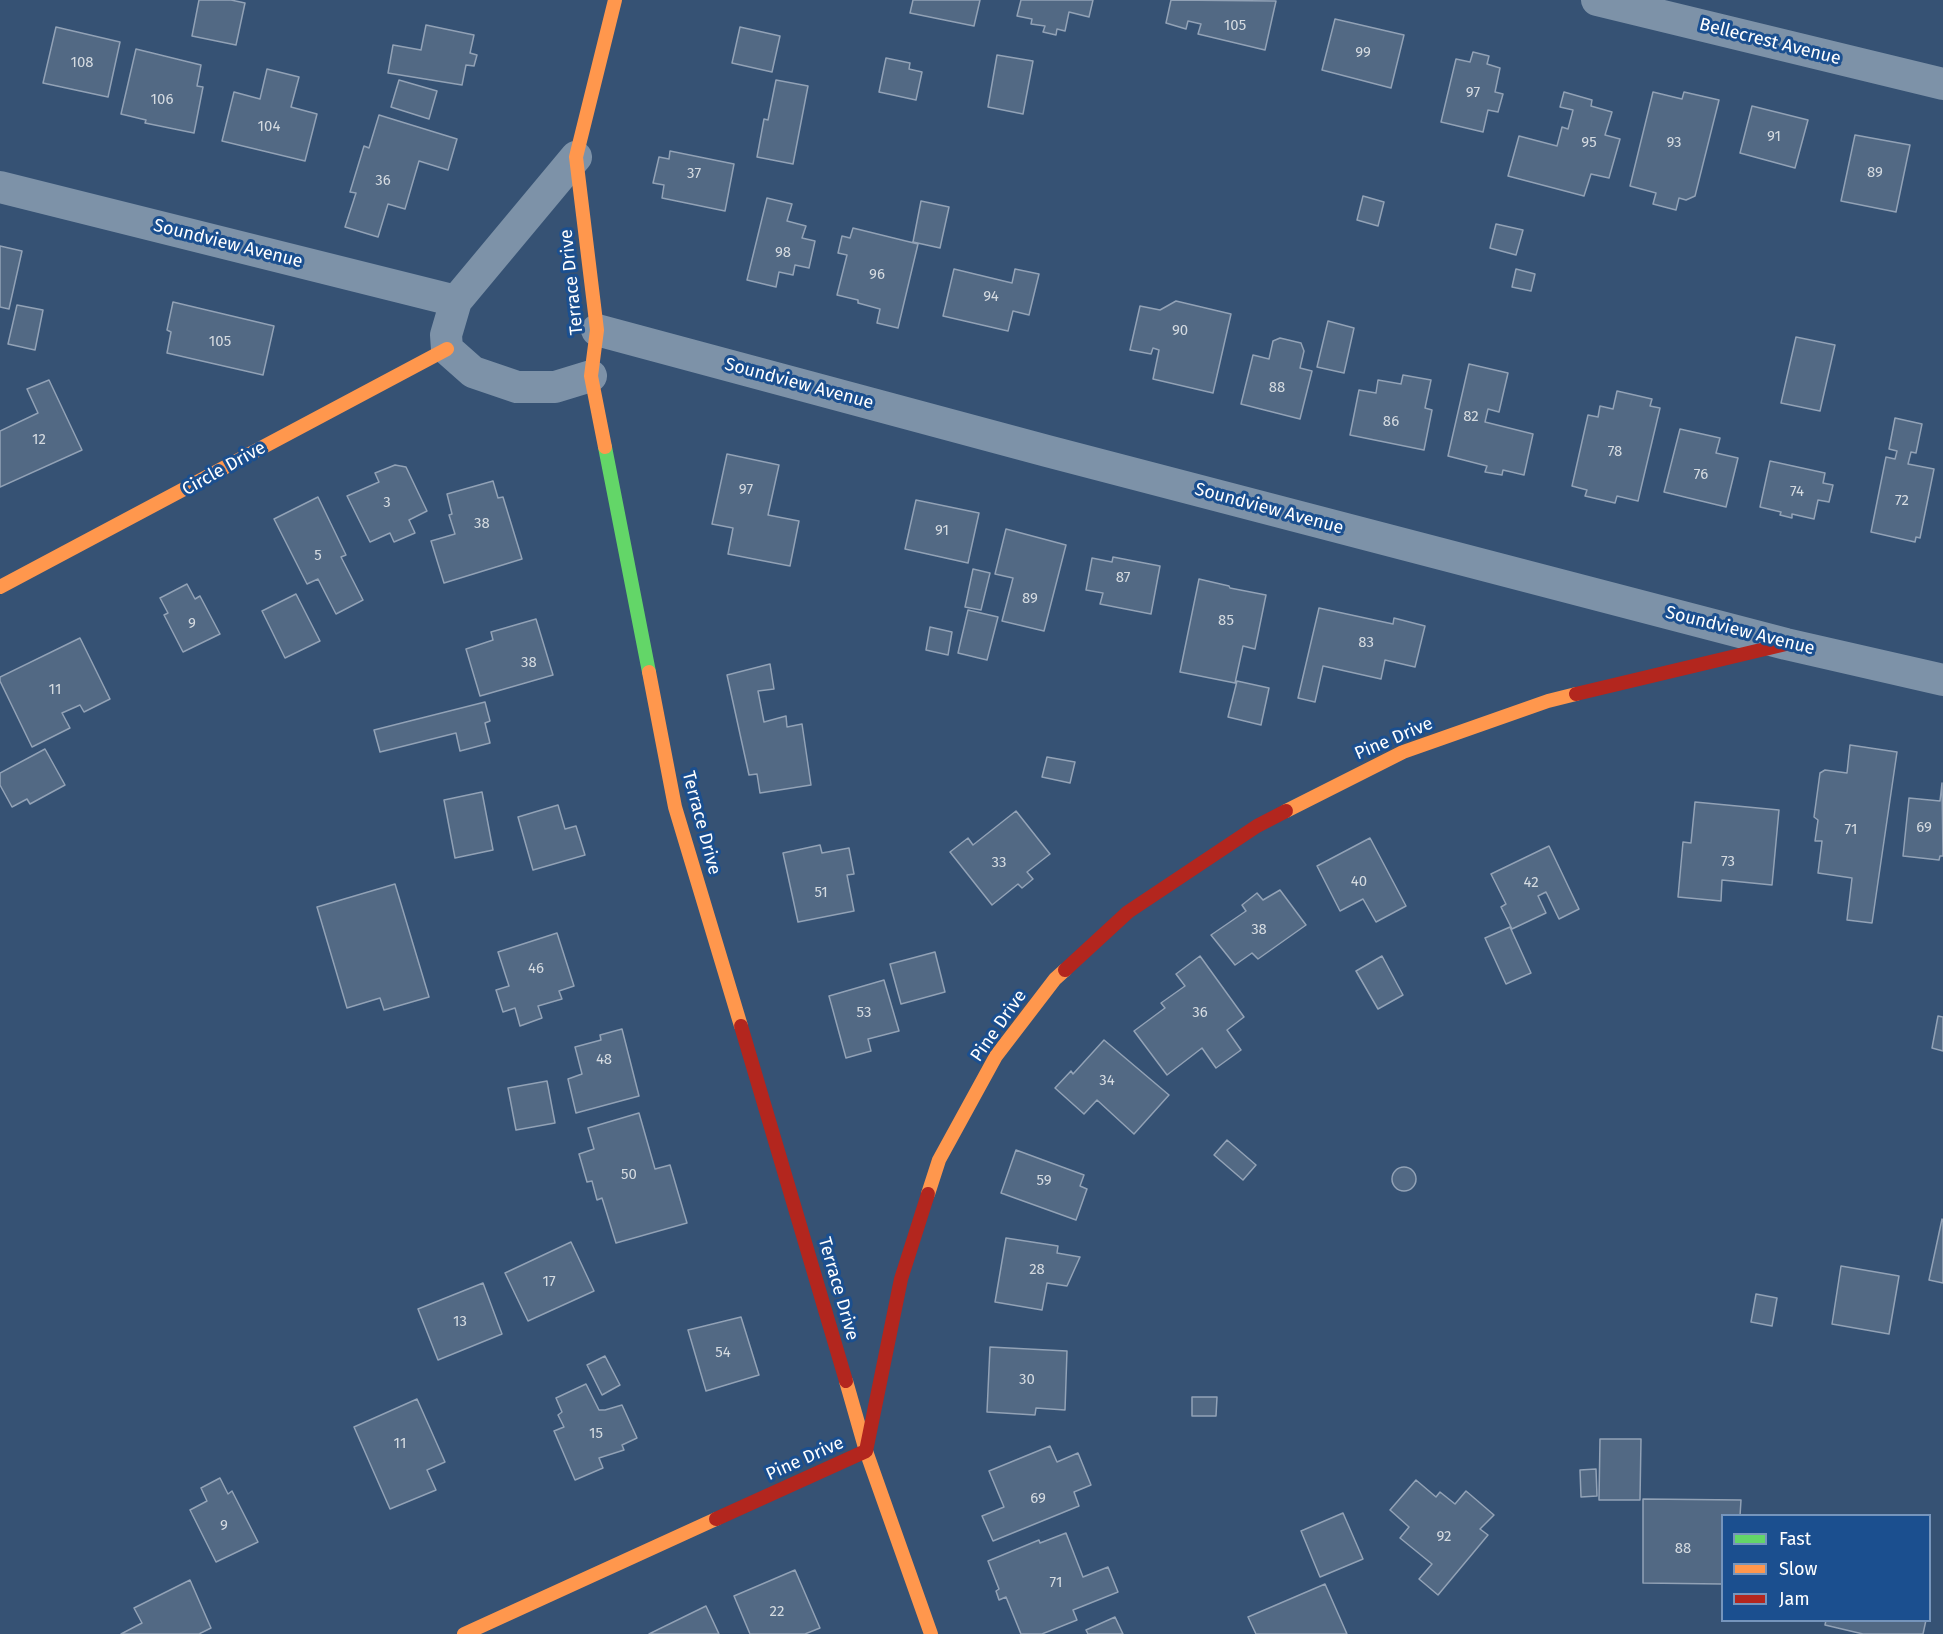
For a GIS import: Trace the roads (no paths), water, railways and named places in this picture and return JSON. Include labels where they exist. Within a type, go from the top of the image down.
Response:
[{"type":"street","name":"Terrace Drive","points":[[615,0],[576,157],[597,330],[591,376],[675,807],[804,1235],[866,1451],[931,1634]]},
{"type":"street","name":"Bellecrest Avenue","points":[[1597,0],[1943,84]]},
{"type":"street","points":[[576,157],[456,300],[446,335],[447,349],[473,372],[517,387],[555,387],[591,376]]},
{"type":"street","name":"Soundview Avenue","points":[[0,187],[456,300]]},
{"type":"street","name":"Soundview Avenue","points":[[597,330],[1058,454],[1786,644],[1943,680]]},
{"type":"street","name":"Circle Drive","points":[[0,588],[76,550],[385,380],[447,349]]},
{"type":"street","name":"Pine Drive","points":[[464,1634],[866,1451],[901,1279],[939,1160],[996,1056],[1055,979],[1128,912],[1257,826],[1403,752],[1548,701],[1786,644]]}]
